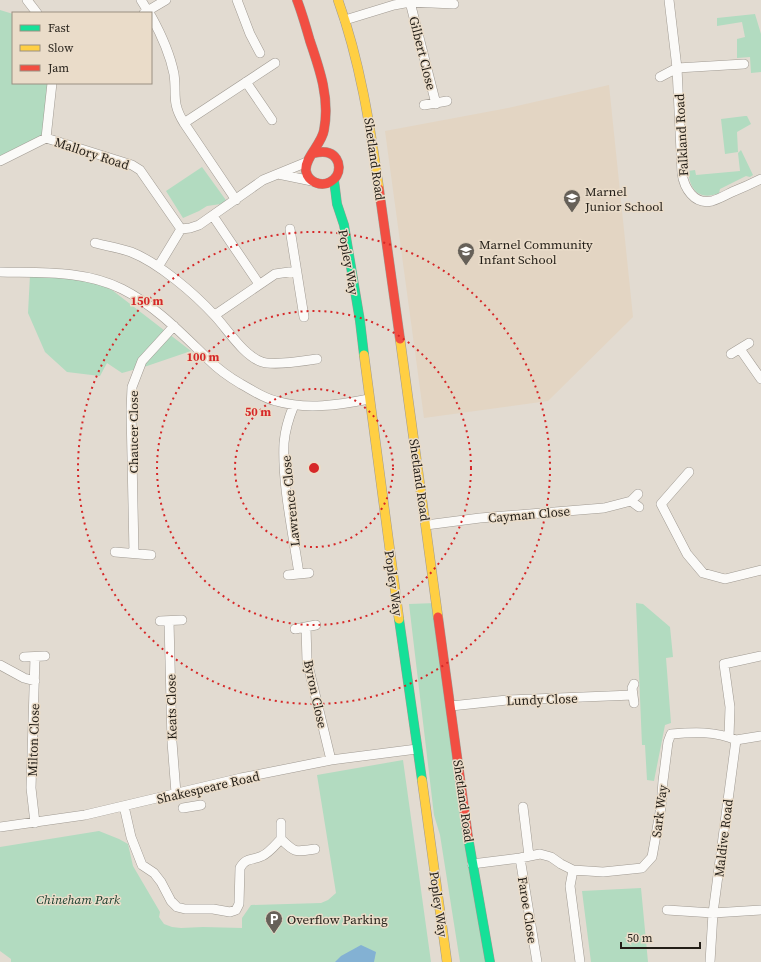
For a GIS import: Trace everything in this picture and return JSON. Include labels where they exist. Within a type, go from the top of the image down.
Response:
[{"type":"street","points":[[27,0],[36,12]]},
{"type":"street","points":[[141,0],[147,12]]},
{"type":"street","points":[[149,12],[166,0]]},
{"type":"street","points":[[237,0],[253,40],[260,52]]},
{"type":"street","points":[[158,267],[181,229],[199,225],[263,180],[307,162],[314,153],[323,136],[327,115],[323,85],[297,0]]},
{"type":"street","name":"Shetland Road","points":[[338,0],[361,75],[372,129],[472,864],[490,962]]},
{"type":"street","name":"Falkland Road","points":[[669,0],[677,68],[682,173],[685,186],[690,194],[697,199],[712,201],[761,180]]},
{"type":"street","name":"Gilbert Close","points":[[345,20],[394,5],[410,2],[454,4]]},
{"type":"street","name":"Gilbert Close","points":[[410,2],[436,104]]},
{"type":"street","points":[[152,20],[165,44],[170,60],[174,75],[176,105],[178,112],[236,200]]},
{"type":"street","points":[[184,122],[275,63]]},
{"type":"street","points":[[660,77],[677,68],[744,64]]},
{"type":"street","points":[[246,82],[272,120]]},
{"type":"street","points":[[46,138],[52,84]]},
{"type":"street","name":"Gilbert Close","points":[[424,105],[447,101]]},
{"type":"street","name":"Popley Way","points":[[323,136],[338,163],[339,169],[334,180],[337,204],[344,225],[360,321],[369,400],[447,962]]},
{"type":"street","name":"Mallory Road","points":[[0,161],[46,138],[132,165],[140,170],[181,229]]},
{"type":"street","points":[[314,153],[326,151],[332,154]]},
{"type":"street","points":[[307,162],[306,171],[312,180]]},
{"type":"street","points":[[278,174],[312,180]]},
{"type":"street","name":"Popley Way","points":[[312,180],[323,185],[337,204]]},
{"type":"street","points":[[323,185],[334,180]]},
{"type":"street","points":[[213,216],[259,284]]},
{"type":"street","points":[[290,229],[304,317]]},
{"type":"street","points":[[95,243],[131,252],[158,267],[214,315],[244,350],[255,359],[263,362],[274,363],[317,359]]},
{"type":"street","points":[[0,270],[83,275],[101,280],[123,289],[151,306],[210,361],[229,376],[256,393],[274,401],[294,405],[317,406],[369,400]]},
{"type":"street","points":[[214,315],[275,274],[296,271]]},
{"type":"street","name":"Chaucer Close","points":[[134,553],[131,410],[132,386],[142,361],[174,326]]},
{"type":"street","points":[[731,354],[749,343]]},
{"type":"street","points":[[740,349],[761,379]]},
{"type":"street","name":"Lawrence Close","points":[[294,405],[289,418],[284,443],[285,481],[299,574]]},
{"type":"street","points":[[689,472],[661,504],[687,554],[703,574],[725,579],[761,570]]},
{"type":"street","name":"Cayman Close","points":[[426,525],[480,518],[604,508],[634,497],[639,507]]},
{"type":"street","points":[[116,552],[151,554]]},
{"type":"street","points":[[288,575],[309,573]]},
{"type":"street","points":[[160,621],[182,620]]},
{"type":"street","name":"Keats Close","points":[[169,621],[172,742],[176,794]]},
{"type":"street","points":[[295,629],[316,625]]},
{"type":"street","name":"Byron Close","points":[[306,627],[307,661],[331,760]]},
{"type":"street","points":[[24,657],[45,656]]},
{"type":"street","name":"Maldive Road","points":[[710,962],[713,913],[733,738],[724,664],[761,656]]},
{"type":"street","name":"Milton Close","points":[[35,657],[31,788],[35,823]]},
{"type":"street","points":[[0,665],[24,678],[35,681]]},
{"type":"street","name":"Lundy Close","points":[[451,706],[507,700],[634,699],[632,688],[634,684]]},
{"type":"street","name":"Sark Way","points":[[561,864],[573,870],[603,872],[642,868],[652,856],[661,807],[668,742],[672,734],[696,732],[733,738]]},
{"type":"street","points":[[733,738],[761,736]]},
{"type":"street","name":"Shakespeare Road","points":[[0,827],[85,815],[241,778],[331,760],[417,749]]},
{"type":"street","points":[[185,792],[185,807],[201,805]]},
{"type":"street","points":[[124,806],[131,837],[142,865],[154,873],[161,882],[171,901],[177,907],[185,909],[213,909],[230,912],[236,910],[239,904],[240,868],[242,863],[246,860],[262,856],[281,839]]},
{"type":"street","points":[[523,807],[529,856]]},
{"type":"street","points":[[281,823],[281,839],[291,849],[297,852],[315,849]]},
{"type":"street","name":"Faroe Close","points":[[472,864],[540,854],[552,857],[561,864]]},
{"type":"street","name":"Faroe Close","points":[[520,858],[536,962]]},
{"type":"street","points":[[573,870],[570,886],[580,962]]},
{"type":"street","points":[[667,910],[713,913],[761,910]]},
{"type":"shaded area","points":[[609,85],[633,317],[548,401],[424,418],[385,131],[508,108]]},
{"type":"green space","points":[[0,10],[12,14],[12,84],[47,84],[46,138],[0,161]]},
{"type":"green space","points":[[755,14],[761,34],[761,72],[751,73],[750,57],[737,58],[737,39],[745,37],[742,22],[717,26],[717,18]]},
{"type":"green space","points":[[747,116],[751,124],[737,132],[738,152],[725,154],[721,119]]},
{"type":"green space","points":[[741,150],[753,175],[750,177],[746,176],[720,189],[719,193],[712,195],[701,195],[693,188],[688,171],[695,170],[696,175],[740,171],[738,153]]},
{"type":"green space","points":[[202,167],[228,203],[207,206],[183,218],[166,191]]},
{"type":"green space","points":[[30,275],[92,281],[112,290],[191,351],[122,373],[107,363],[100,376],[67,372],[45,352],[28,313]]},
{"type":"green space","points":[[436,603],[491,962],[460,962],[440,835],[434,815],[409,604]]},
{"type":"green space","points":[[636,603],[643,604],[670,627],[673,657],[666,658],[671,723],[665,725],[654,781],[647,780],[645,745],[642,745]]},
{"type":"green space","name":"Chineham Park","points":[[403,760],[431,962],[11,962],[11,959],[0,951],[0,847],[99,831],[128,844],[133,866],[160,912],[159,917],[164,924],[172,927],[242,928],[242,918],[251,905],[321,903],[328,900],[336,893],[317,775]]},
{"type":"green space","points":[[641,888],[648,962],[591,962],[582,891]]},
{"type":"water","points":[[361,945],[376,952],[374,962],[335,962],[341,956]]},
{"type":"traffic: fast","points":[[334,180],[337,204],[344,225],[360,321],[364,355]]},
{"type":"traffic: fast","points":[[399,619],[422,780]]},
{"type":"traffic: fast","points":[[468,837],[490,962]]},
{"type":"traffic: slow","points":[[338,0],[346,23],[363,93],[379,189]]},
{"type":"traffic: slow","points":[[400,339],[438,617]]},
{"type":"traffic: slow","points":[[364,355],[399,619]]},
{"type":"traffic: slow","points":[[422,780],[447,962]]},
{"type":"traffic: jam","points":[[297,0],[323,85],[326,107],[323,135],[310,156],[306,166],[306,171],[307,175],[312,181],[319,184],[330,182],[337,176],[339,167],[336,159],[333,155],[327,152],[314,153]]},
{"type":"traffic: jam","points":[[379,189],[400,339]]},
{"type":"traffic: jam","points":[[438,617],[468,837]]},
{"type":"place","name":"Marnel Junior School","points":[[572,213]]},
{"type":"place","name":"Marnel Community Infant School","points":[[466,266]]},
{"type":"place","name":"Overflow Parking","points":[[274,934]]}]
